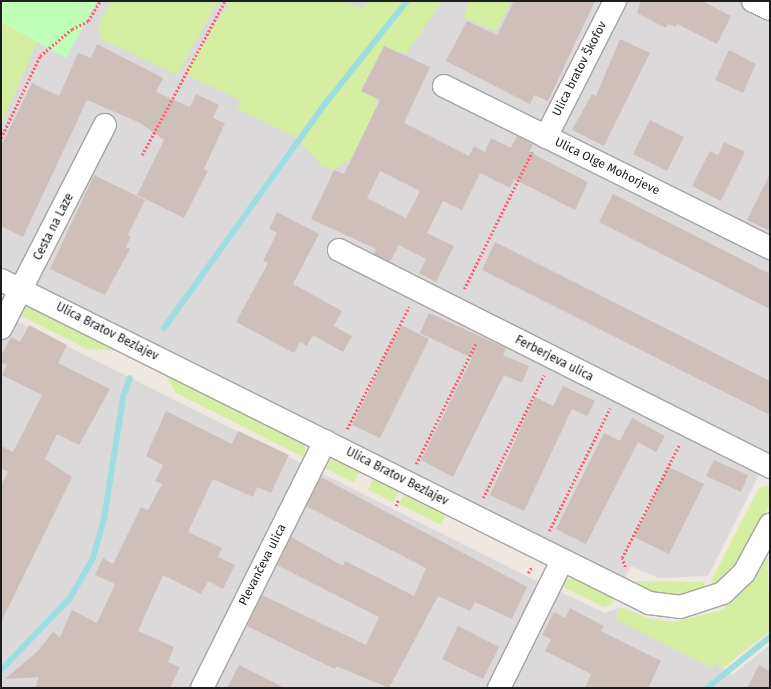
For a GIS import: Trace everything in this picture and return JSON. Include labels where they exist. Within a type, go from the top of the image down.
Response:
[{"type":"street","name":"Ulica bratov Škofov","points":[[543,135],[615,1]]},
{"type":"street","points":[[753,1],[770,9]]},
{"type":"street","name":"Ulica Olge Mohorjeve","points":[[444,86],[770,248]]},
{"type":"street","name":"Cesta na Laze","points":[[1,328],[105,125]]},
{"type":"street","name":"Ferberjeva ulica","points":[[339,250],[454,310],[486,324],[552,359],[770,467]]},
{"type":"street","name":"Ulica Bratov Bezlajev","points":[[1,280],[334,438],[406,483],[649,603],[680,608],[703,602],[731,587],[755,555],[770,525]]},
{"type":"street","name":"Plevančeva ulica","points":[[202,688],[334,438]]},
{"type":"street","points":[[498,688],[562,561]]},
{"type":"path","points":[[1,138],[40,56],[72,29],[88,21],[100,1]]},
{"type":"path","points":[[142,155],[225,1]]},
{"type":"path","points":[[454,310],[543,135]]},
{"type":"path","points":[[334,438],[400,324]]},
{"type":"path","points":[[396,506],[406,483],[486,324]]},
{"type":"path","points":[[474,516],[552,359]]},
{"type":"path","points":[[528,573],[619,391]]},
{"type":"path","points":[[627,572],[622,558],[669,464]]},
{"type":"shaded area","points":[[1,1],[770,1],[770,453],[708,576],[659,578],[631,566],[623,582],[1,271]]},
{"type":"shaded area","points":[[1,313],[533,579],[605,613],[621,607],[615,618],[712,668],[715,662],[732,675],[770,645],[770,688],[1,688]]},
{"type":"green space","points":[[1,1],[97,1],[66,58],[1,22]]},
{"type":"green space","points":[[111,1],[218,1],[177,75],[99,38],[99,23]]},
{"type":"green space","points":[[230,1],[345,1],[363,9],[368,1],[442,1],[406,54],[384,46],[361,91],[376,97],[376,109],[352,158],[334,170],[322,166],[294,136],[236,108],[241,100],[184,74]]},
{"type":"green space","points":[[469,1],[511,1],[496,31],[463,18]]},
{"type":"green space","points":[[1,22],[37,42],[1,125]]},
{"type":"green space","points":[[24,307],[32,307],[122,351],[87,349],[15,313]]},
{"type":"green space","points":[[164,372],[304,443],[307,459],[176,393]]},
{"type":"green space","points":[[338,459],[360,470],[354,483],[319,465]]},
{"type":"green space","points":[[374,477],[400,489],[393,502],[368,490]]},
{"type":"green space","points":[[770,485],[770,504],[738,566],[714,587],[711,581],[759,488]]},
{"type":"green space","points":[[405,492],[446,514],[441,525],[399,504]]},
{"type":"green space","points":[[767,547],[770,631],[723,668],[715,662],[712,668],[615,619],[621,607],[651,619],[673,622],[719,611],[726,607],[723,602]]},
{"type":"green space","points":[[573,578],[615,597],[612,604],[603,607],[557,584]]},
{"type":"green space","points":[[637,581],[703,582],[707,590],[692,596],[662,597],[634,587]]},
{"type":"building","points":[[514,1],[595,1],[548,101],[534,95],[530,104],[446,61],[467,21],[497,35]]},
{"type":"building","points":[[641,1],[702,1],[731,16],[717,44],[677,24],[676,27],[668,24],[666,28],[637,13]]},
{"type":"building","points":[[620,39],[650,53],[604,146],[572,130],[592,94],[596,96]]},
{"type":"building","points":[[97,44],[163,78],[156,92],[190,107],[196,94],[219,105],[213,118],[225,123],[204,169],[208,171],[184,218],[137,195],[164,140],[140,123],[87,100],[23,237],[1,226],[1,146],[32,83],[59,96],[78,53],[91,58]]},
{"type":"building","points":[[384,46],[430,67],[404,123],[469,156],[474,146],[485,152],[491,138],[511,148],[517,136],[533,144],[529,152],[588,182],[575,210],[514,179],[510,188],[480,173],[462,210],[443,201],[427,233],[454,246],[436,282],[419,273],[426,259],[399,245],[390,262],[374,254],[376,249],[311,219],[334,170],[344,174],[380,100],[361,91]],"holes":[[[380,171],[420,191],[406,218],[367,198]]]},
{"type":"building","points":[[729,50],[756,64],[743,93],[715,80]]},
{"type":"building","points":[[650,120],[684,137],[667,171],[633,154]]},
{"type":"building","points":[[724,142],[745,152],[721,201],[692,186],[710,151],[718,155]]},
{"type":"building","points":[[770,174],[770,231],[747,220]]},
{"type":"building","points":[[94,175],[145,200],[128,235],[131,237],[126,247],[130,249],[105,295],[50,269]]},
{"type":"building","points":[[613,194],[770,274],[770,309],[599,222]]},
{"type":"building","points":[[277,212],[319,234],[293,284],[342,311],[334,326],[352,336],[343,352],[313,335],[307,346],[300,342],[294,353],[236,322],[268,263],[263,261],[277,233],[269,229]]},
{"type":"building","points":[[495,242],[770,381],[770,415],[482,270]]},
{"type":"building","points":[[429,313],[506,348],[503,355],[529,366],[522,383],[504,375],[453,477],[421,460],[472,358],[420,333]]},
{"type":"building","points":[[29,325],[67,345],[58,363],[110,389],[79,445],[57,434],[45,459],[72,477],[1,622],[1,486],[8,472],[1,468],[1,446],[13,452],[42,395],[2,375],[7,365],[1,362],[1,356],[11,337],[20,342]]},
{"type":"building","points":[[401,325],[429,339],[380,438],[352,425]]},
{"type":"building","points":[[563,386],[595,401],[587,416],[572,409],[524,511],[490,495],[535,397],[553,406]]},
{"type":"building","points":[[166,411],[232,444],[238,431],[289,455],[271,493],[257,487],[253,497],[213,479],[188,532],[222,548],[218,557],[235,565],[223,589],[208,581],[201,594],[163,575],[138,631],[174,647],[168,662],[180,667],[170,688],[35,688],[39,677],[5,679],[38,651],[53,632],[60,637],[72,610],[97,623],[115,584],[95,575],[103,558],[113,564],[141,507],[148,510],[162,484],[155,481],[163,465],[146,456]]},
{"type":"building","points":[[632,418],[665,436],[656,452],[638,442],[586,544],[556,529],[604,433],[620,441]]},
{"type":"building","points":[[714,460],[748,475],[741,492],[706,476]]},
{"type":"building","points":[[669,467],[704,484],[669,554],[634,537]]},
{"type":"building","points":[[321,477],[527,587],[512,619],[475,602],[470,611],[438,596],[389,688],[336,666],[335,669],[247,626],[262,595],[366,645],[379,617],[277,565],[291,537],[343,566],[345,561],[414,596],[426,568],[306,506]]},
{"type":"building","points":[[570,608],[604,626],[601,631],[661,661],[648,688],[585,688],[591,674],[545,651],[551,639],[542,635],[554,612],[565,618]]},
{"type":"building","points":[[458,626],[499,647],[483,679],[442,659]]},
{"type":"building","points":[[239,665],[285,688],[227,688]]},
{"type":"building","points":[[759,665],[770,671],[770,688],[747,688]]},
{"type":"waterway","points":[[164,328],[325,104],[407,1]]},
{"type":"waterway","points":[[1,670],[70,598],[93,558],[104,519],[123,397],[130,378]]},
{"type":"waterway","points":[[707,688],[770,637]]}]
